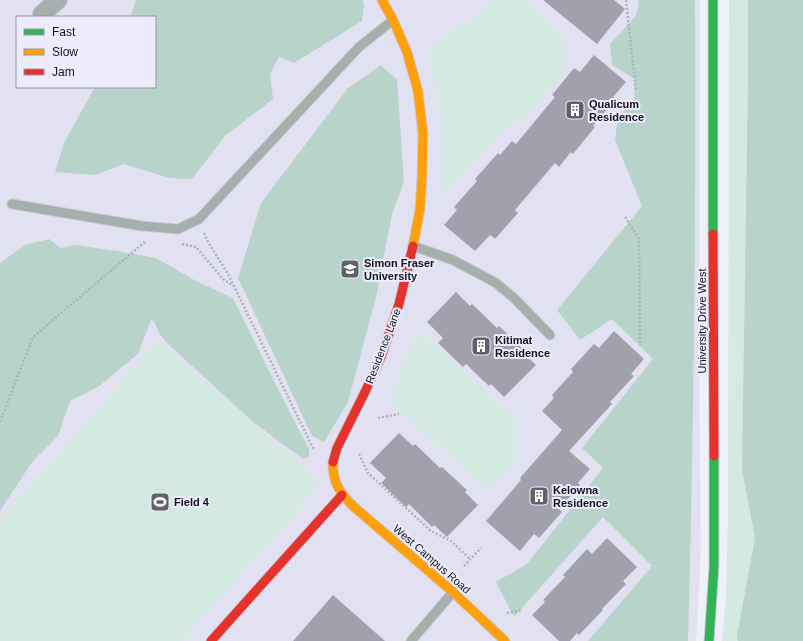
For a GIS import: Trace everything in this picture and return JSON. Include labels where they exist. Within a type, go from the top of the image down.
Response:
[{"type":"street","points":[[42,14],[58,0]]},
{"type":"street","name":"Residence Lane","points":[[342,495],[334,480],[333,464],[337,448],[381,357],[399,304],[420,209],[423,134],[418,91],[407,52],[393,20],[382,0]]},
{"type":"street","name":"University Drive West","points":[[709,641],[714,566],[712,0]]},
{"type":"street","points":[[211,641],[342,495]]},
{"type":"street","name":"West Campus Road","points":[[342,495],[453,592],[505,641]]},
{"type":"lane","points":[[12,204],[142,226],[178,229],[199,220],[359,47],[393,20]]},
{"type":"lane","points":[[413,246],[453,260],[496,283],[514,298],[550,335]]},
{"type":"lane","points":[[411,641],[453,592]]},
{"type":"path","points":[[626,0],[636,91]]},
{"type":"path","points":[[625,216],[639,239],[640,346]]},
{"type":"path","points":[[0,422],[33,337],[148,239]]},
{"type":"path","points":[[208,242],[228,274],[314,451],[335,456]]},
{"type":"path","points":[[196,247],[222,278],[233,286]]},
{"type":"path","points":[[378,418],[399,414]]},
{"type":"path","points":[[359,454],[368,474],[431,531],[451,541],[470,559]]},
{"type":"path","points":[[464,566],[481,548]]},
{"type":"path","points":[[507,613],[523,610]]},
{"type":"shaded area","name":"Simon Fraser University","points":[[0,0],[700,0],[699,357],[701,547],[696,641],[0,641]]},
{"type":"green space","points":[[136,0],[362,0],[364,4],[362,21],[294,63],[279,57],[270,74],[273,99],[225,136],[192,179],[169,178],[124,164],[95,175],[55,172],[64,143],[94,88],[156,88],[156,16],[130,16]]},
{"type":"green space","points":[[491,0],[526,0],[563,35],[566,45],[566,66],[563,75],[525,118],[507,125],[441,197],[439,194],[441,127],[438,100],[429,63],[429,50],[432,46],[480,12]]},
{"type":"green space","points":[[638,0],[695,0],[694,320],[688,641],[588,641],[652,566],[603,517],[514,617],[496,582],[527,564],[603,468],[582,448],[653,359],[612,319],[580,340],[557,310],[642,206],[615,140],[618,118],[634,101],[635,79],[612,65],[610,44],[635,17],[639,5]]},
{"type":"green space","points":[[729,0],[803,0],[803,641],[722,641],[726,597],[728,516]]},
{"type":"green space","points":[[748,0],[803,0],[803,641],[738,641],[737,636],[755,538],[742,469]]},
{"type":"green space","points":[[381,65],[397,80],[404,182],[392,214],[376,297],[348,402],[324,442],[312,436],[238,278],[261,203],[348,88]]},
{"type":"green space","points":[[49,239],[61,248],[74,245],[156,258],[196,281],[233,298],[309,449],[309,457],[303,459],[253,422],[167,343],[159,333],[154,321],[151,320],[138,354],[98,387],[70,401],[58,436],[32,462],[0,511],[0,263],[25,245]]},
{"type":"green space","points":[[416,329],[502,406],[514,412],[517,416],[517,460],[515,466],[485,491],[390,400]]},
{"type":"green space","name":"Field 4","points":[[158,340],[321,484],[183,641],[0,641],[0,520]]},
{"type":"building","points":[[543,0],[614,0],[625,9],[597,44]]},
{"type":"building","points":[[594,55],[626,82],[613,97],[616,99],[593,126],[595,127],[573,154],[571,152],[559,167],[555,163],[515,210],[518,213],[495,239],[490,235],[475,251],[444,225],[457,210],[454,207],[477,181],[475,179],[498,153],[500,155],[512,141],[516,144],[555,97],[552,95],[574,68],[580,72]]},
{"type":"building","name":"Kitimat Residence","points":[[456,292],[470,306],[472,304],[497,328],[499,326],[524,350],[522,352],[536,365],[504,397],[491,384],[489,386],[466,364],[463,367],[438,343],[443,338],[427,322]]},
{"type":"building","points":[[614,331],[644,359],[631,374],[634,376],[610,402],[612,404],[569,451],[590,469],[578,483],[580,485],[559,509],[562,512],[539,538],[534,534],[520,551],[486,521],[521,480],[520,478],[562,430],[542,411],[554,398],[552,395],[573,372],[571,369],[594,344],[599,348]]},
{"type":"building","points":[[399,433],[413,446],[415,444],[440,468],[442,467],[467,490],[465,492],[478,505],[447,537],[434,525],[432,527],[409,504],[406,507],[381,483],[386,478],[370,463]]},
{"type":"building","points":[[607,538],[637,567],[623,581],[626,584],[579,635],[577,633],[570,641],[559,641],[532,615],[545,602],[543,600],[565,577],[563,575],[587,549],[592,554]]},
{"type":"building","points":[[333,595],[385,641],[293,641]]},
{"type":"traffic: fast","points":[[713,0],[713,234]]},
{"type":"traffic: fast","points":[[709,641],[714,566],[714,456]]},
{"type":"traffic: slow","points":[[382,0],[393,20],[407,52],[418,91],[423,134],[422,177],[420,209],[413,246]]},
{"type":"traffic: slow","points":[[333,462],[335,481],[348,501],[453,592],[505,641]]},
{"type":"traffic: jam","points":[[713,234],[714,456]]},
{"type":"traffic: jam","points":[[333,462],[337,448],[381,357],[399,304],[413,246]]},
{"type":"traffic: jam","points":[[211,641],[342,495]]},
{"type":"place","name":"Qualicum Residence","points":[[575,110]]},
{"type":"place","name":"Simon Fraser University","points":[[350,269]]},
{"type":"place","name":"Kitimat Residence","points":[[481,346]]},
{"type":"place","name":"Kelowna Residence","points":[[539,496]]},
{"type":"place","name":"Field 4","points":[[160,502]]}]
